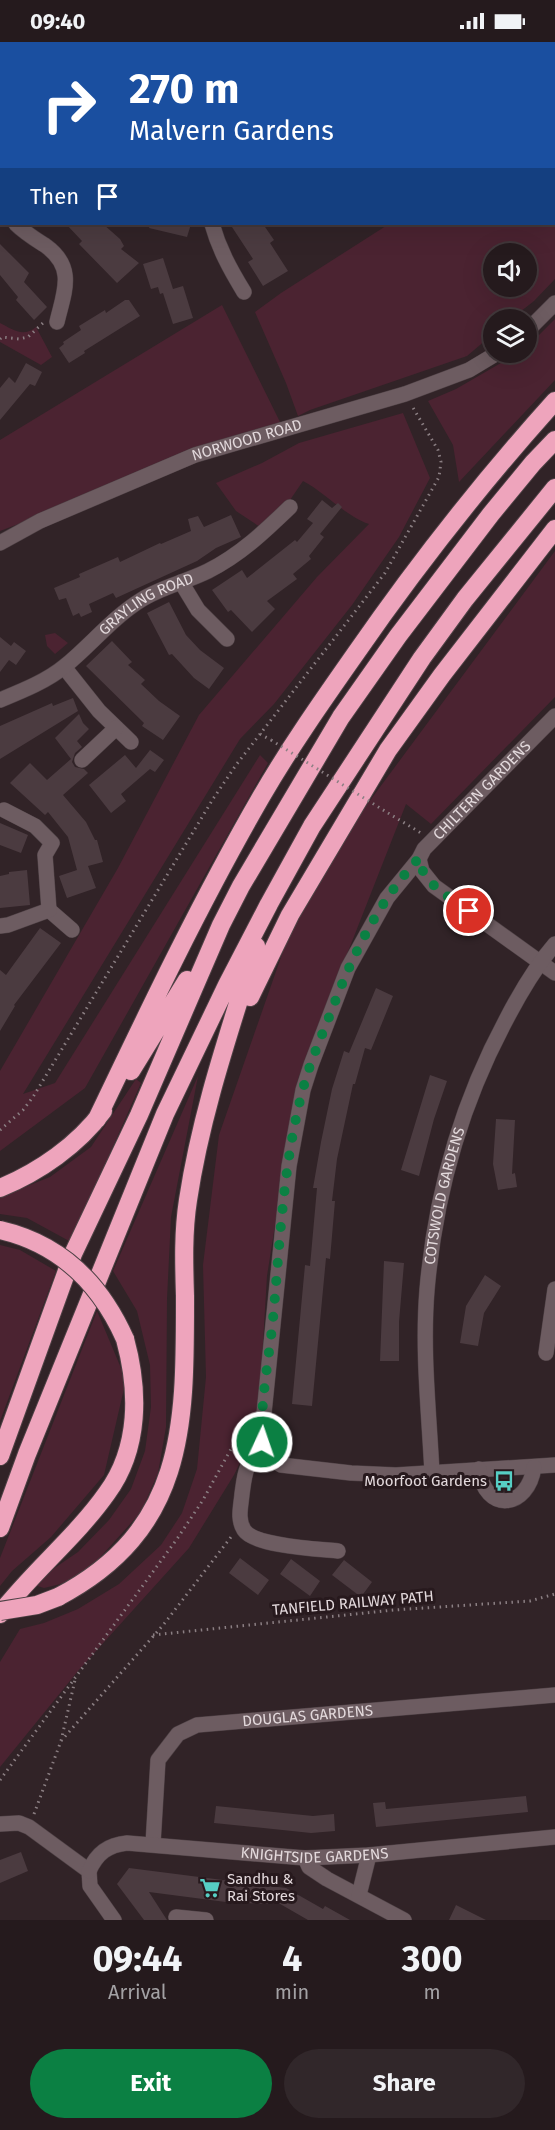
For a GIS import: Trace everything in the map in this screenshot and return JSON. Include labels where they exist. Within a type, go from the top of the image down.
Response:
[{"type":"highway","points":[[97,1119],[165,977],[218,876],[262,796],[305,728],[374,627],[444,533],[501,462],[555,401]]},
{"type":"highway","points":[[533,463],[555,427]]},
{"type":"highway","points":[[0,1188],[32,1172],[58,1155],[97,1119],[124,1083],[221,925],[285,810],[341,717],[429,594],[533,463],[555,440]]},
{"type":"highway","points":[[0,1528],[165,1114],[269,904],[312,826],[383,715],[440,632],[555,488]]},
{"type":"highway","points":[[516,536],[555,499]]},
{"type":"highway","points":[[224,1050],[290,915],[388,750],[442,675],[555,529]]},
{"type":"highway","points":[[0,1612],[38,1605],[58,1597],[103,1569],[142,1528],[165,1485],[174,1456],[183,1401],[184,1261],[187,1204],[198,1143],[269,904]]},
{"type":"highway","points":[[0,1455],[73,1254],[139,1115],[221,925]]},
{"type":"highway","points":[[0,1230],[34,1241],[54,1252],[72,1265],[104,1298],[125,1339],[132,1364],[135,1391],[130,1443],[109,1492],[89,1516],[20,1587],[0,1612]]},
{"type":"street","points":[[17,225],[57,255],[63,264],[66,276],[58,319]]},
{"type":"street","points":[[212,225],[227,265],[244,292]]},
{"type":"street","points":[[537,321],[555,303]]},
{"type":"street","name":"NORWOOD ROAD","points":[[0,543],[40,521],[195,455],[405,394],[443,381],[483,360]]},
{"type":"street","name":"GRAYLING ROAD","points":[[0,700],[64,667],[123,613],[143,599],[206,572],[232,558],[255,541],[290,507]]},
{"type":"street","points":[[181,582],[198,610],[227,639]]},
{"type":"street","points":[[64,667],[99,711],[131,742]]},
{"type":"street","name":"CHILTERN GARDENS","points":[[263,1449],[261,1433],[286,1189],[303,1090],[348,968],[387,898],[432,840],[555,716]]},
{"type":"street","points":[[82,760],[116,728]]},
{"type":"street","points":[[4,810],[35,826],[51,843],[45,855],[49,910],[72,930]]},
{"type":"street","points":[[419,858],[422,871],[434,886],[555,973]]},
{"type":"street","points":[[0,926],[49,910]]},
{"type":"street","name":"COTSWOLD GARDENS","points":[[432,1473],[427,1384],[427,1291],[443,1189],[470,1097],[487,1056],[539,962],[555,944]]},
{"type":"street","points":[[546,1353],[555,1289]]},
{"type":"street","points":[[338,1551],[254,1539],[249,1536],[241,1523],[240,1514],[248,1464],[263,1449],[271,1459],[281,1465],[351,1473],[396,1475],[555,1465]]},
{"type":"street","points":[[479,1469],[485,1491],[491,1497],[507,1501],[516,1499],[529,1487],[534,1467]]},
{"type":"street","name":"DOUGLAS GARDENS","points":[[153,1844],[158,1760],[178,1734],[197,1725],[555,1695]]},
{"type":"street","points":[[0,1824],[19,1822],[29,1827],[88,1871],[90,1886],[114,1920]]},
{"type":"street","name":"KNIGHTSIDE GARDENS","points":[[88,1871],[99,1855],[116,1844],[127,1843],[305,1858],[369,1855],[555,1837]]},
{"type":"street","points":[[359,1896],[369,1855]]},
{"type":"street","points":[[305,1858],[309,1867],[404,1920]]},
{"type":"street","points":[[177,1917],[206,1920]]},
{"type":"path","points":[[0,339],[7,336],[19,339],[27,337],[48,318],[58,319]]},
{"type":"path","points":[[0,1130],[33,1097],[213,799],[260,734],[385,573],[439,477],[441,462],[438,450],[405,394]]},
{"type":"path","points":[[260,734],[432,840]]},
{"type":"path","points":[[0,1780],[177,1539],[203,1500],[249,1416],[264,1404]]},
{"type":"path","points":[[61,1741],[153,1635],[241,1523]]},
{"type":"path","name":"TANFIELD RAILWAY PATH","points":[[153,1635],[394,1610],[530,1601],[555,1594]]},
{"type":"path","points":[[29,1827],[61,1741],[76,1679]]},
{"type":"shaded area","points":[[387,225],[555,225],[555,279],[534,301],[524,309],[483,309],[483,342],[467,356],[298,416],[255,312]]},
{"type":"shaded area","points":[[222,305],[281,424],[0,531],[0,440]]},
{"type":"shaded area","points":[[555,319],[555,380],[459,482],[453,445],[428,401],[456,389],[501,363],[537,363],[537,337]]},
{"type":"shaded area","points":[[0,323],[22,332],[36,327],[52,357],[41,365],[0,342]]},
{"type":"shaded area","points":[[403,413],[430,478],[399,537],[352,605],[274,704],[240,739],[23,1094],[55,1083],[260,755],[268,763],[85,1088],[0,1151],[0,1071],[118,868],[199,715],[317,577],[369,524],[352,516],[303,481],[290,500],[263,529],[236,511],[216,483],[262,463],[299,443]]},
{"type":"shaded area","points":[[555,551],[555,697],[431,824],[406,804],[298,1079],[267,1276],[258,1426],[234,1475],[189,1548],[78,1671],[0,1767],[0,1662],[20,1629],[44,1623],[78,1609],[119,1584],[161,1545],[182,1513],[197,1469],[206,1377],[203,1265],[219,1135],[288,937],[363,810]]},
{"type":"shaded area","points":[[55,633],[68,643],[55,654],[47,646],[45,635]]},
{"type":"shaded area","points":[[198,1076],[171,1217],[167,1299],[166,1427],[158,1473],[141,1512],[95,1563],[69,1582],[44,1588],[31,1584],[78,1552],[109,1520],[131,1489],[145,1451],[151,1407],[150,1365],[137,1311],[113,1271]]},
{"type":"shaded area","points":[[136,1079],[141,1083],[71,1242],[27,1218],[0,1214],[0,1197],[50,1177],[91,1147]]},
{"type":"shaded area","points":[[0,1245],[20,1250],[56,1271],[0,1421]]},
{"type":"shaded area","points":[[97,1311],[126,1380],[104,1475],[51,1537],[12,1571],[0,1586],[0,1558]]},
{"type":"building","points":[[67,225],[104,225],[120,239],[124,246],[121,249],[139,263],[117,283],[79,244],[82,241]]},
{"type":"building","points":[[150,225],[191,225],[187,237],[149,228]]},
{"type":"building","points":[[231,225],[264,225],[274,240],[270,243],[288,271],[263,286],[248,262],[253,259]]},
{"type":"building","points":[[0,244],[29,273],[24,282],[47,307],[34,320],[16,300],[18,297],[0,275]]},
{"type":"building","points":[[163,258],[173,289],[183,286],[193,318],[173,324],[163,293],[160,294],[158,287],[151,289],[143,264]]},
{"type":"building","points":[[125,300],[129,300],[140,316],[69,363],[59,348],[64,344],[63,342],[81,330],[79,326],[105,310],[106,313]]},
{"type":"building","points":[[26,363],[42,372],[35,386],[30,384],[0,420],[0,388],[9,377],[15,383]]},
{"type":"building","points":[[322,500],[332,508],[338,503],[342,507],[320,534],[324,537],[309,556],[311,559],[293,574],[297,579],[267,601],[275,609],[252,632],[231,610],[228,612],[212,590],[242,570],[247,578],[295,540],[297,542],[313,523],[307,519]]},
{"type":"building","points":[[231,515],[241,537],[216,548],[197,561],[116,598],[113,593],[89,604],[92,612],[81,617],[79,613],[73,616],[66,598],[59,600],[54,588],[118,557],[120,562],[191,531],[188,519],[198,516],[204,527]]},
{"type":"building","points":[[169,602],[186,635],[200,650],[224,668],[209,689],[194,678],[172,654],[169,655],[147,613]]},
{"type":"building","points":[[0,637],[11,646],[14,642],[26,651],[16,665],[9,660],[0,672]]},
{"type":"building","points":[[112,641],[132,662],[128,665],[145,680],[141,684],[180,716],[163,740],[142,726],[144,723],[86,666]]},
{"type":"building","points":[[73,698],[78,711],[0,759],[0,726],[52,703],[53,706]]},
{"type":"building","points":[[79,714],[89,729],[77,741],[82,747],[75,753],[72,762],[75,767],[84,769],[88,773],[63,795],[86,822],[97,840],[103,862],[88,866],[96,888],[67,898],[59,876],[77,870],[68,837],[48,812],[45,815],[10,783],[30,763],[47,780],[71,759],[55,738]]},
{"type":"building","points":[[150,750],[164,760],[155,772],[150,769],[121,794],[126,801],[111,813],[89,785],[125,755],[136,768]]},
{"type":"building","points":[[0,823],[28,835],[21,853],[0,845]]},
{"type":"building","points":[[27,870],[30,905],[0,908],[0,876],[9,874],[9,872]]},
{"type":"building","points":[[40,928],[61,943],[14,1005],[0,1031],[0,970],[6,975]]},
{"type":"building","points":[[376,988],[393,996],[371,1050],[365,1048],[355,1084],[353,1084],[337,1159],[332,1201],[335,1201],[330,1259],[326,1258],[312,1406],[292,1404],[305,1265],[310,1266],[317,1188],[313,1188],[321,1142],[332,1089],[344,1051],[349,1053]]},
{"type":"building","points":[[430,1075],[447,1081],[419,1176],[401,1170]]},
{"type":"building","points":[[496,1119],[515,1120],[512,1174],[515,1173],[517,1187],[498,1190],[493,1164]]},
{"type":"building","points":[[384,1261],[404,1263],[399,1322],[399,1361],[380,1361]]},
{"type":"building","points":[[485,1275],[501,1286],[484,1313],[478,1346],[460,1343],[466,1306]]},
{"type":"building","points":[[240,1558],[269,1580],[258,1595],[229,1573]]},
{"type":"building","points":[[291,1559],[320,1581],[310,1596],[280,1574]]},
{"type":"building","points":[[344,1560],[372,1582],[361,1597],[332,1575]]},
{"type":"building","points":[[526,1796],[528,1812],[376,1827],[373,1803],[385,1802],[386,1809]]},
{"type":"building","points":[[216,1806],[313,1816],[334,1814],[335,1831],[311,1833],[214,1823]]},
{"type":"building","points":[[21,1852],[28,1871],[0,1883],[0,1860]]},
{"type":"building","points":[[129,1868],[286,1888],[323,1909],[325,1906],[350,1920],[308,1920],[268,1897],[268,1904],[226,1902],[149,1892],[167,1920],[144,1920],[117,1884]]},
{"type":"building","points":[[456,1905],[486,1920],[449,1920]]},
{"type":"place","name":"Moorfoot Gardens","points":[[504,1481]]},
{"type":"place","name":"Sandhu & Rai Stores","points":[[210,1888]]},
{"type":"route","points":[[262,1442],[279,1246],[289,1166],[303,1090],[348,968],[387,898],[419,858],[422,871],[427,879],[469,911]]}]
